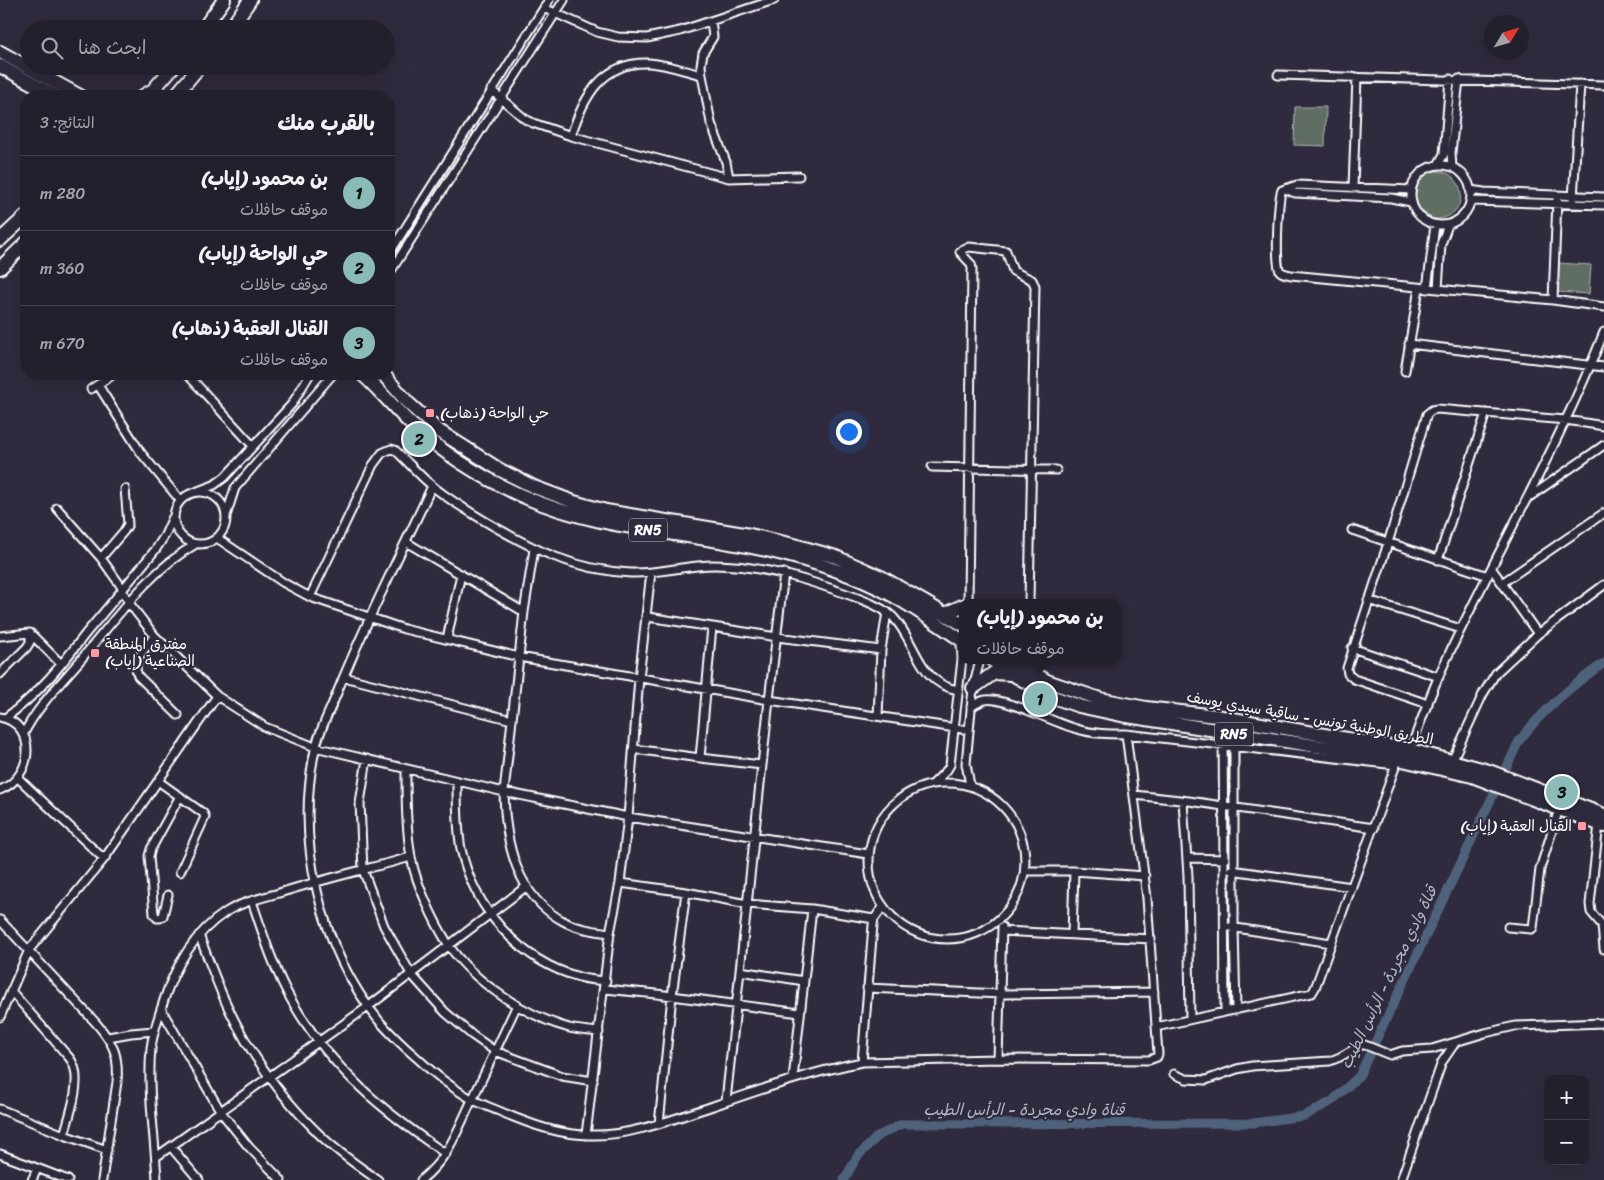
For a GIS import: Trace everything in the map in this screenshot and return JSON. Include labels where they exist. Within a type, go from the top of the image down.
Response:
[{"type":"highway","points":[[210,20],[224,0]]},
{"type":"highway","points":[[236,20],[250,0]]},
{"type":"highway","points":[[0,52],[20,63]]},
{"type":"highway","points":[[0,66],[44,90]]},
{"type":"highway","points":[[42,75],[69,90]]},
{"type":"highway","points":[[153,90],[166,75]]},
{"type":"highway","points":[[180,90],[192,75]]},
{"type":"highway","points":[[0,240],[20,222]]},
{"type":"highway","points":[[0,268],[20,249]]},
{"type":"highway","name":"RN5","points":[[368,380],[411,424],[436,446],[485,477],[520,495],[583,518],[765,550],[818,564],[842,572],[892,595],[959,638]]},
{"type":"highway","name":"RN5","points":[[388,380],[408,403],[439,431],[500,470],[534,487],[574,502],[606,511],[760,537],[836,557],[881,576],[959,622]]},
{"type":"highway","points":[[944,614],[959,607]]},
{"type":"highway","name":"الطريق الوطنية تونس - ساقية سيدي يوسف","points":[[998,664],[1040,690],[1079,706],[1228,739],[1443,768],[1487,776]]},
{"type":"highway","name":"الطريق الوطنية تونس - ساقية سيدي يوسف","points":[[1025,665],[1047,681],[1079,693],[1121,704],[1216,716],[1410,750],[1452,761],[1602,821]]},
{"type":"highway","points":[[973,688],[994,673],[1012,674]]},
{"type":"highway","name":"الطريق الوطنية تونس - ساقية سيدي يوسف","points":[[1522,789],[1559,809],[1602,821]]},
{"type":"street","points":[[395,244],[491,90],[550,0]]},
{"type":"street","points":[[395,265],[564,0]]},
{"type":"street","points":[[544,8],[597,32],[618,37],[637,38],[665,36],[774,0]]},
{"type":"street","points":[[711,21],[713,37],[703,53],[702,75],[711,123],[726,162],[729,178]]},
{"type":"street","points":[[571,136],[583,103],[590,92],[600,81],[614,72],[639,63],[650,63],[702,75]]},
{"type":"street","points":[[1278,75],[1460,79],[1604,85]]},
{"type":"street","points":[[1354,188],[1358,77]]},
{"type":"street","points":[[1438,165],[1444,154],[1450,79]]},
{"type":"street","points":[[1452,167],[1460,79]]},
{"type":"street","points":[[1572,203],[1580,84]]},
{"type":"street","points":[[491,90],[525,119],[571,136],[729,178],[799,176]]},
{"type":"street","points":[[1438,165],[1452,167],[1464,176],[1470,190],[1470,202],[1462,216],[1448,225],[1434,225],[1420,217],[1411,202],[1411,190],[1414,180],[1420,172],[1429,167],[1438,165]]},
{"type":"street","points":[[1284,188],[1297,186],[1411,190]]},
{"type":"street","points":[[1284,188],[1295,193],[1391,198],[1411,202]]},
{"type":"street","points":[[1284,188],[1280,196],[1278,215],[1278,261],[1281,272],[1291,275],[1553,300],[1604,307]]},
{"type":"street","points":[[1470,190],[1604,197]]},
{"type":"street","points":[[1553,300],[1557,195]]},
{"type":"street","points":[[1470,202],[1604,205]]},
{"type":"street","points":[[1428,289],[1434,225]]},
{"type":"street","points":[[1438,289],[1442,244],[1448,225]]},
{"type":"street","points":[[968,599],[972,269],[971,264],[960,252],[962,249],[969,247],[1006,251],[1013,271],[1034,282],[1029,599]]},
{"type":"street","points":[[1404,371],[1419,288]]},
{"type":"street","points":[[1410,750],[1438,677],[1566,420],[1591,366],[1604,332]]},
{"type":"street","points":[[1409,344],[1604,367]]},
{"type":"street","points":[[105,380],[95,387],[141,453],[180,500]]},
{"type":"street","points":[[192,380],[253,446]]},
{"type":"street","points":[[0,790],[9,786],[18,778],[25,765],[27,750],[23,735],[17,727],[2,717],[27,702],[156,549],[165,536],[175,508],[180,500],[185,495],[221,480],[292,404],[306,380]]},
{"type":"street","points":[[173,517],[179,534],[188,541],[196,544],[205,544],[217,538],[225,524],[235,488],[328,380]]},
{"type":"street","points":[[1428,704],[1350,677],[1347,668],[1388,543],[1427,414],[1437,409],[1566,420],[1604,426]]},
{"type":"street","points":[[1438,560],[1486,413]]},
{"type":"street","points":[[1526,499],[1604,446]]},
{"type":"street","points":[[310,597],[368,474],[382,453],[391,449],[395,450],[432,486],[470,512],[534,549],[552,557],[588,566],[631,573],[712,565],[743,566],[784,573],[864,600],[894,618],[904,631],[928,672],[942,686],[958,690]]},
{"type":"street","points":[[932,467],[1056,470]]},
{"type":"street","points":[[432,486],[370,618],[315,747],[310,782],[308,823],[314,882],[324,918],[352,978],[368,1006],[401,1044],[433,1072],[472,1100],[540,1127],[564,1133],[586,1135],[624,1132],[659,1124],[830,1068],[862,1062],[998,1059],[1154,1059],[1158,1054],[1151,939],[1145,876],[1126,734]]},
{"type":"street","points":[[101,558],[128,524],[125,490]]},
{"type":"street","points":[[198,491],[207,492],[220,501],[226,516]]},
{"type":"street","points":[[57,508],[101,558],[129,603],[154,635],[217,696],[265,727],[315,747],[504,792],[628,817],[868,854]]},
{"type":"street","points":[[1502,583],[1604,513]]},
{"type":"street","points":[[1352,530],[1438,560],[1490,572],[1502,583],[1538,634]]},
{"type":"street","points":[[217,538],[284,583],[310,597],[404,629],[519,657],[769,700],[969,730]]},
{"type":"street","points":[[406,542],[524,612]]},
{"type":"street","points":[[23,735],[35,713],[129,603],[171,560],[196,544]]},
{"type":"street","points":[[534,549],[524,612],[504,792],[507,839],[516,867],[527,886],[543,905],[564,922],[610,933]]},
{"type":"street","points":[[586,1135],[606,981],[610,933],[620,883],[628,817],[640,678],[652,572]]},
{"type":"street","points":[[726,1101],[735,1005],[784,573]]},
{"type":"street","points":[[447,639],[461,574]]},
{"type":"street","points":[[1452,761],[1482,694],[1503,665],[1538,634],[1604,585]]},
{"type":"street","points":[[1368,600],[1461,629]]},
{"type":"street","points":[[878,716],[881,650],[886,612]]},
{"type":"street","points":[[648,617],[777,637],[881,650]]},
{"type":"street","points":[[700,758],[712,627]]},
{"type":"street","points":[[0,636],[30,634],[61,664]]},
{"type":"street","points":[[0,674],[27,647],[30,642],[30,634]]},
{"type":"street","points":[[154,635],[150,645],[138,658],[135,667],[138,676],[178,715]]},
{"type":"street","points":[[1352,648],[1438,677]]},
{"type":"street","points":[[934,783],[948,768],[961,664]]},
{"type":"street","points":[[970,785],[966,768],[973,688],[979,664]]},
{"type":"street","points":[[344,677],[512,720]]},
{"type":"street","points":[[0,1016],[29,950],[104,859],[217,696]]},
{"type":"street","points":[[972,707],[986,700],[991,700],[1015,706],[1051,721],[1090,733],[1228,739]]},
{"type":"street","points":[[1224,1012],[1224,807],[1228,739]]},
{"type":"street","points":[[1228,739],[1234,808],[1236,1010]]},
{"type":"street","points":[[634,749],[762,765]]},
{"type":"street","points":[[367,760],[360,803],[363,870],[384,926],[411,974],[445,1012],[472,1035],[495,1051],[562,1076],[593,1081]]},
{"type":"street","points":[[1156,1027],[1312,993],[1397,762]]},
{"type":"street","points":[[406,769],[407,821],[411,858],[420,889],[435,922],[449,946],[471,970],[501,996],[549,1021],[570,1028],[599,1032]]},
{"type":"street","points":[[18,778],[104,859]]},
{"type":"street","points":[[158,781],[203,813],[205,817],[180,872]]},
{"type":"street","points":[[457,781],[461,848],[468,870],[489,915],[519,945],[546,964],[582,978],[606,981]]},
{"type":"street","points":[[959,782],[970,785],[1001,806],[1014,822],[1022,841],[1025,860],[1023,883],[1015,901],[1000,921],[978,934],[961,939],[941,940],[913,933],[902,926],[883,907],[877,898],[868,874],[868,854],[875,831],[888,811],[900,798],[914,790],[934,783],[959,782]]},
{"type":"street","points":[[1134,795],[1183,800],[1374,828]]},
{"type":"street","points":[[168,895],[163,916],[157,918],[154,914],[149,856],[180,796]]},
{"type":"street","points":[[1183,800],[1189,904],[1190,1019]]},
{"type":"street","points":[[1508,927],[1533,928],[1540,869],[1559,809]]},
{"type":"street","points":[[1602,821],[1590,904],[1591,912],[1602,925],[1604,950]]},
{"type":"street","points":[[157,1180],[150,1068],[151,1047],[154,1031],[176,970],[199,936],[226,912],[252,901],[314,882],[411,858]]},
{"type":"street","points":[[1187,858],[1225,859]]},
{"type":"street","points":[[1225,870],[1352,887]]},
{"type":"street","points":[[1024,871],[1074,871],[1145,876]]},
{"type":"street","points":[[1072,934],[1074,871]]},
{"type":"street","points":[[620,883],[686,892],[747,904],[812,909],[874,919]]},
{"type":"street","points":[[156,1157],[368,1006],[527,886]]},
{"type":"street","points":[[659,1124],[672,996],[686,892]]},
{"type":"street","points":[[252,901],[282,982],[292,1002],[334,1061],[375,1102],[446,1154]]},
{"type":"street","points":[[862,1062],[874,919],[883,907]]},
{"type":"street","points":[[793,1079],[812,909]]},
{"type":"street","points":[[0,920],[108,1037],[117,1054],[118,1069],[102,1180]]},
{"type":"street","points":[[998,1059],[1003,931],[1000,921]]},
{"type":"street","points":[[1224,927],[1331,943]]},
{"type":"street","points":[[1003,931],[1151,939]]},
{"type":"street","points":[[199,936],[226,1003],[243,1036],[269,1076],[318,1133],[378,1180]]},
{"type":"street","points":[[740,971],[804,981]]},
{"type":"street","points":[[867,988],[1001,994],[1154,992]]},
{"type":"street","points":[[605,989],[800,1013]]},
{"type":"street","points":[[11,992],[74,1065],[76,1076],[74,1095],[64,1136]]},
{"type":"street","points":[[421,1180],[434,1169],[446,1154],[517,1005]]},
{"type":"street","points":[[161,1010],[221,1112],[248,1146],[281,1180]]},
{"type":"street","points":[[1174,1074],[1186,1079],[1206,1080],[1252,1066],[1334,1060],[1353,1048],[1365,1045],[1390,1055],[1402,1051],[1432,1049],[1515,1026],[1604,1023]]},
{"type":"street","points":[[108,1037],[132,1032],[154,1031]]},
{"type":"street","points":[[1401,1180],[1442,1062],[1457,1041]]},
{"type":"street","points":[[0,1109],[64,1136],[107,1150]]},
{"type":"street","points":[[171,1147],[199,1180]]},
{"type":"street","points":[[0,1154],[68,1180]]},
{"type":"street","points":[[32,1180],[37,1169]]},
{"type":"green space","points":[[1295,107],[1326,107],[1325,146],[1294,145]]},
{"type":"green space","points":[[1437,171],[1446,173],[1454,178],[1459,186],[1461,195],[1459,204],[1454,212],[1446,217],[1437,219],[1428,217],[1420,212],[1415,204],[1413,195],[1415,186],[1420,178],[1428,173]]},
{"type":"green space","points":[[1558,263],[1591,265],[1589,294],[1556,292]]},
{"type":"waterway","name":"قناة وادي مجردة - الرأس الطيب","points":[[844,1180],[857,1157],[878,1136],[902,1124],[1253,1123],[1304,1116],[1332,1101],[1359,1076],[1519,741],[1559,699],[1604,663]]},
{"type":"place","name":"حي الواحة (ذهاب)","points":[[430,413]]},
{"type":"place","name":"حي الواحة (إياب)","points":[[419,439]]},
{"type":"place","name":"مفترق المنطقة الصناعية (إياب)","points":[[95,653]]},
{"type":"place","name":"بن محمود (إياب)","points":[[1040,699]]},
{"type":"place","name":"القنال العقبة (ذهاب)","points":[[1562,792]]},
{"type":"place","name":"القنال العقبة (إياب)","points":[[1582,826]]}]
